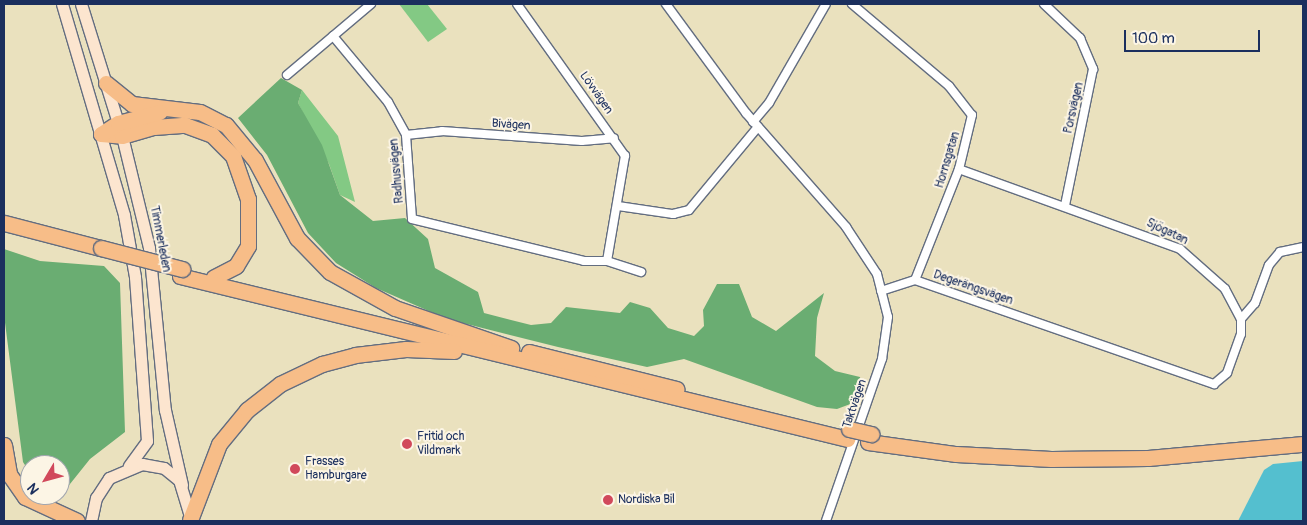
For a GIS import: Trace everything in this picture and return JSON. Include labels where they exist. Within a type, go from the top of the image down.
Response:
[{"type":"highway","points":[[106,83],[132,104],[212,116],[237,136],[255,160],[297,238],[330,272],[395,308],[512,348]]},
{"type":"highway","points":[[102,134],[174,110]]},
{"type":"highway","points":[[120,129],[185,125],[212,135],[233,156],[248,199],[248,246],[236,266],[214,277]]},
{"type":"highway","points":[[4,223],[100,252]]},
{"type":"highway","points":[[4,233],[100,252],[537,364],[848,434],[956,454],[1051,459],[1148,458],[1303,444]]},
{"type":"highway","points":[[181,272],[214,277],[512,348],[848,434]]},
{"type":"highway","points":[[190,521],[205,471],[228,432],[263,396],[306,370],[355,355],[406,349],[537,364]]},
{"type":"highway","points":[[869,438],[1071,450],[1303,436]]},
{"type":"highway","points":[[4,445],[9,474],[25,497],[77,521]]},
{"type":"main road","points":[[62,4],[102,134],[124,215],[139,306],[147,441],[129,466],[104,484],[91,521]]},
{"type":"main road","name":"Timmerleden","points":[[81,4],[120,129],[149,248],[165,410],[190,521]]},
{"type":"main road","points":[[129,466],[156,466],[182,485]]},
{"type":"street","points":[[287,75],[371,4]]},
{"type":"street","name":"Lövvägen","points":[[517,4],[625,156],[618,206]]},
{"type":"street","points":[[666,4],[756,125],[850,232],[869,258],[881,291]]},
{"type":"street","points":[[606,261],[618,206],[672,214],[689,210],[756,125],[826,4]]},
{"type":"street","name":"Hornsgatan","points":[[852,4],[962,100],[972,115],[959,170],[915,280]]},
{"type":"street","name":"Porsvägen","points":[[1044,4],[1080,38],[1093,69],[1065,205]]},
{"type":"street","name":"Radhusvägen","points":[[333,36],[388,102],[406,135],[412,219],[584,261],[606,261],[641,272]]},
{"type":"street","name":"Bivägen","points":[[406,135],[442,131],[582,141],[614,138]]},
{"type":"street","name":"Sjögatan","points":[[959,170],[1065,205],[1180,249],[1225,289],[1241,319]]},
{"type":"street","points":[[1241,319],[1255,303],[1268,266],[1280,252],[1303,247]]},
{"type":"street","name":"Degerängsvägen","points":[[881,291],[915,280],[1214,384],[1227,373],[1241,334],[1241,319]]},
{"type":"street","name":"Taktvägen","points":[[826,521],[882,359],[888,316],[881,291]]},
{"type":"green space","points":[[399,4],[427,4],[447,29],[428,42]]},
{"type":"green space","points":[[281,78],[302,90],[298,103],[322,145],[340,195],[373,221],[405,218],[428,239],[435,268],[478,292],[484,313],[531,325],[551,323],[566,307],[620,313],[630,302],[650,308],[668,328],[694,336],[704,326],[703,310],[717,284],[739,284],[752,317],[776,331],[824,293],[817,318],[815,356],[835,371],[860,377],[862,387],[853,403],[837,409],[817,407],[684,359],[647,367],[558,347],[447,319],[376,288],[336,263],[308,233],[267,155],[238,118]]},
{"type":"green space","points":[[302,90],[338,136],[355,202],[340,195],[329,164],[298,103]]},
{"type":"green space","points":[[4,249],[40,261],[104,266],[120,283],[125,432],[90,459],[70,484],[70,455],[22,455],[4,315]]},
{"type":"water","points":[[1303,461],[1303,521],[1238,521],[1264,470],[1273,464]]},
{"type":"place","name":"Fritid och Vildmark","points":[[407,444]]},
{"type":"place","name":"Frasses Hamburgare","points":[[295,469]]},
{"type":"place","name":"Nordiska Bil","points":[[608,500]]}]
